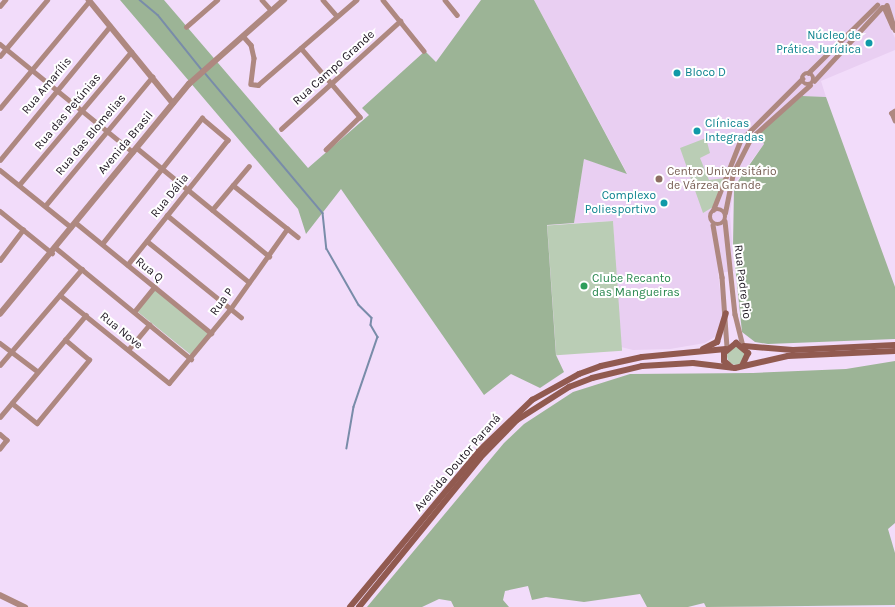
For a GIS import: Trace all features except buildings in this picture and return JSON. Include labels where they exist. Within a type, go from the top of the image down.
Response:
[{"type":"main road","points":[[669,356],[704,348],[717,342],[726,313]]},
{"type":"main road","points":[[895,345],[793,350],[743,346],[736,343],[726,348],[724,361],[731,367],[788,356],[895,351]]},
{"type":"main road","points":[[742,366],[748,357],[743,346]]},
{"type":"main road","name":"Avenida Doutor Paraná","points":[[350,607],[516,412],[579,374],[614,363],[726,348]]},
{"type":"main road","name":"Avenida Doutor Paraná","points":[[359,607],[480,458],[517,420],[544,402],[592,378],[620,369],[693,363],[731,367]]},
{"type":"street","points":[[0,6],[5,0]]},
{"type":"street","points":[[0,56],[47,0]]},
{"type":"street","points":[[0,108],[89,0],[173,103]]},
{"type":"street","points":[[186,27],[217,0]]},
{"type":"street","points":[[262,0],[271,10]]},
{"type":"street","name":"Avenida Brasil","points":[[0,314],[52,253],[75,222],[173,103],[204,71],[284,0]]},
{"type":"street","points":[[323,0],[337,16]]},
{"type":"street","points":[[243,36],[251,45],[254,58],[252,84],[261,82],[356,0]]},
{"type":"street","points":[[383,0],[424,51]]},
{"type":"street","points":[[445,0],[457,15]]},
{"type":"street","points":[[890,0],[884,6],[810,85],[751,138],[733,173],[725,213],[725,221],[720,226],[713,225],[709,219],[740,141],[876,2],[884,6],[895,30]]},
{"type":"street","name":"Rua Campo Grande","points":[[281,129],[400,21]]},
{"type":"street","name":"Rua Amarílis","points":[[0,160],[110,26]]},
{"type":"street","points":[[0,44],[106,131],[163,170],[269,256]]},
{"type":"street","points":[[301,48],[360,117],[326,150]]},
{"type":"street","name":"Rua das Petúnias","points":[[20,185],[131,52]]},
{"type":"street","points":[[808,73],[814,81]]},
{"type":"street","name":"Rua das Blomelias","points":[[45,206],[152,77]]},
{"type":"street","points":[[802,79],[810,85]]},
{"type":"street","points":[[895,111],[892,113],[895,120]]},
{"type":"street","name":"Rua Dália","points":[[128,265],[228,140],[202,118],[163,170]]},
{"type":"street","points":[[212,210],[250,166]]},
{"type":"street","points":[[0,170],[71,227]]},
{"type":"street","points":[[102,244],[163,170]]},
{"type":"street","points":[[233,185],[298,237]]},
{"type":"street","points":[[713,210],[725,213]]},
{"type":"street","points":[[0,211],[52,253]]},
{"type":"street","points":[[167,215],[249,282]]},
{"type":"street","name":"Rua Padre Pio","points":[[725,221],[735,314],[743,346]]},
{"type":"street","name":"Rua Q","points":[[75,222],[212,334]]},
{"type":"street","name":"Rua Padre Pio","points":[[713,225],[726,313],[726,348]]},
{"type":"street","name":"Rua P","points":[[169,383],[212,334],[287,229]]},
{"type":"street","points":[[0,260],[23,230]]},
{"type":"street","points":[[147,241],[241,317]]},
{"type":"street","points":[[56,248],[191,359]]},
{"type":"street","points":[[0,365],[82,269]]},
{"type":"street","points":[[134,312],[154,287]]},
{"type":"street","name":"Rua Nove","points":[[60,295],[169,383]]},
{"type":"street","points":[[0,417],[37,371],[86,315]]},
{"type":"street","points":[[128,350],[149,325]]},
{"type":"street","points":[[12,403],[37,423],[89,360],[65,340]]},
{"type":"street","points":[[0,343],[37,371]]},
{"type":"street","points":[[0,434],[7,440],[0,449]]},
{"type":"street","points":[[0,595],[25,607]]},
{"type":"shaded area","name":"Centro Universitário de Várzea Grande","points":[[534,0],[895,0],[895,20],[893,16],[886,19],[895,38],[895,50],[821,81],[826,97],[802,96],[764,139],[764,144],[734,184],[730,214],[734,271],[718,273],[723,316],[716,336],[705,343],[670,349],[633,350],[621,347],[613,221],[574,223],[584,159],[627,173]]},
{"type":"green space","points":[[120,0],[164,0],[308,168],[369,115],[362,108],[425,51],[436,62],[481,0],[534,0],[627,174],[584,159],[574,223],[547,225],[556,355],[564,372],[540,388],[511,374],[484,395],[341,189],[306,234],[298,209]]},
{"type":"green space","points":[[802,96],[826,97],[895,287],[895,339],[768,344],[755,342],[742,332],[733,246],[734,187],[764,144],[759,132]]},
{"type":"green space","points":[[706,138],[710,153],[700,158],[709,180],[725,178],[713,207],[703,213],[680,148]]},
{"type":"green space","name":"Clube Recanto das Mangueiras","points":[[613,221],[622,351],[556,355],[547,226]]},
{"type":"green space","points":[[154,289],[210,334],[192,356],[136,311]]},
{"type":"green space","points":[[736,347],[742,350],[745,356],[742,362],[736,365],[730,362],[727,356],[730,350]]},
{"type":"green space","points":[[895,361],[895,523],[888,529],[895,553],[895,605],[706,607],[704,603],[688,607],[647,607],[640,594],[584,602],[546,597],[532,600],[528,586],[505,591],[503,600],[509,607],[454,607],[451,601],[439,599],[422,607],[367,607],[504,443],[524,424],[573,392],[630,374],[753,373],[846,369]]},
{"type":"waterway","points":[[140,0],[158,15],[202,70]]},
{"type":"waterway","points":[[205,73],[323,213],[327,249],[359,305],[372,318],[371,325],[378,337],[354,407],[347,448]]},
{"type":"place","name":"Núcleo de Prática Jurídica","points":[[869,43]]},
{"type":"place","name":"Bloco D","points":[[677,73]]},
{"type":"place","name":"Clínicas Integradas","points":[[697,131]]},
{"type":"place","name":"Centro Universitário de Várzea Grande","points":[[659,179]]},
{"type":"place","name":"Complexo Poliesportivo","points":[[664,203]]},
{"type":"place","name":"Clube Recanto das Mangueiras","points":[[584,286]]}]
